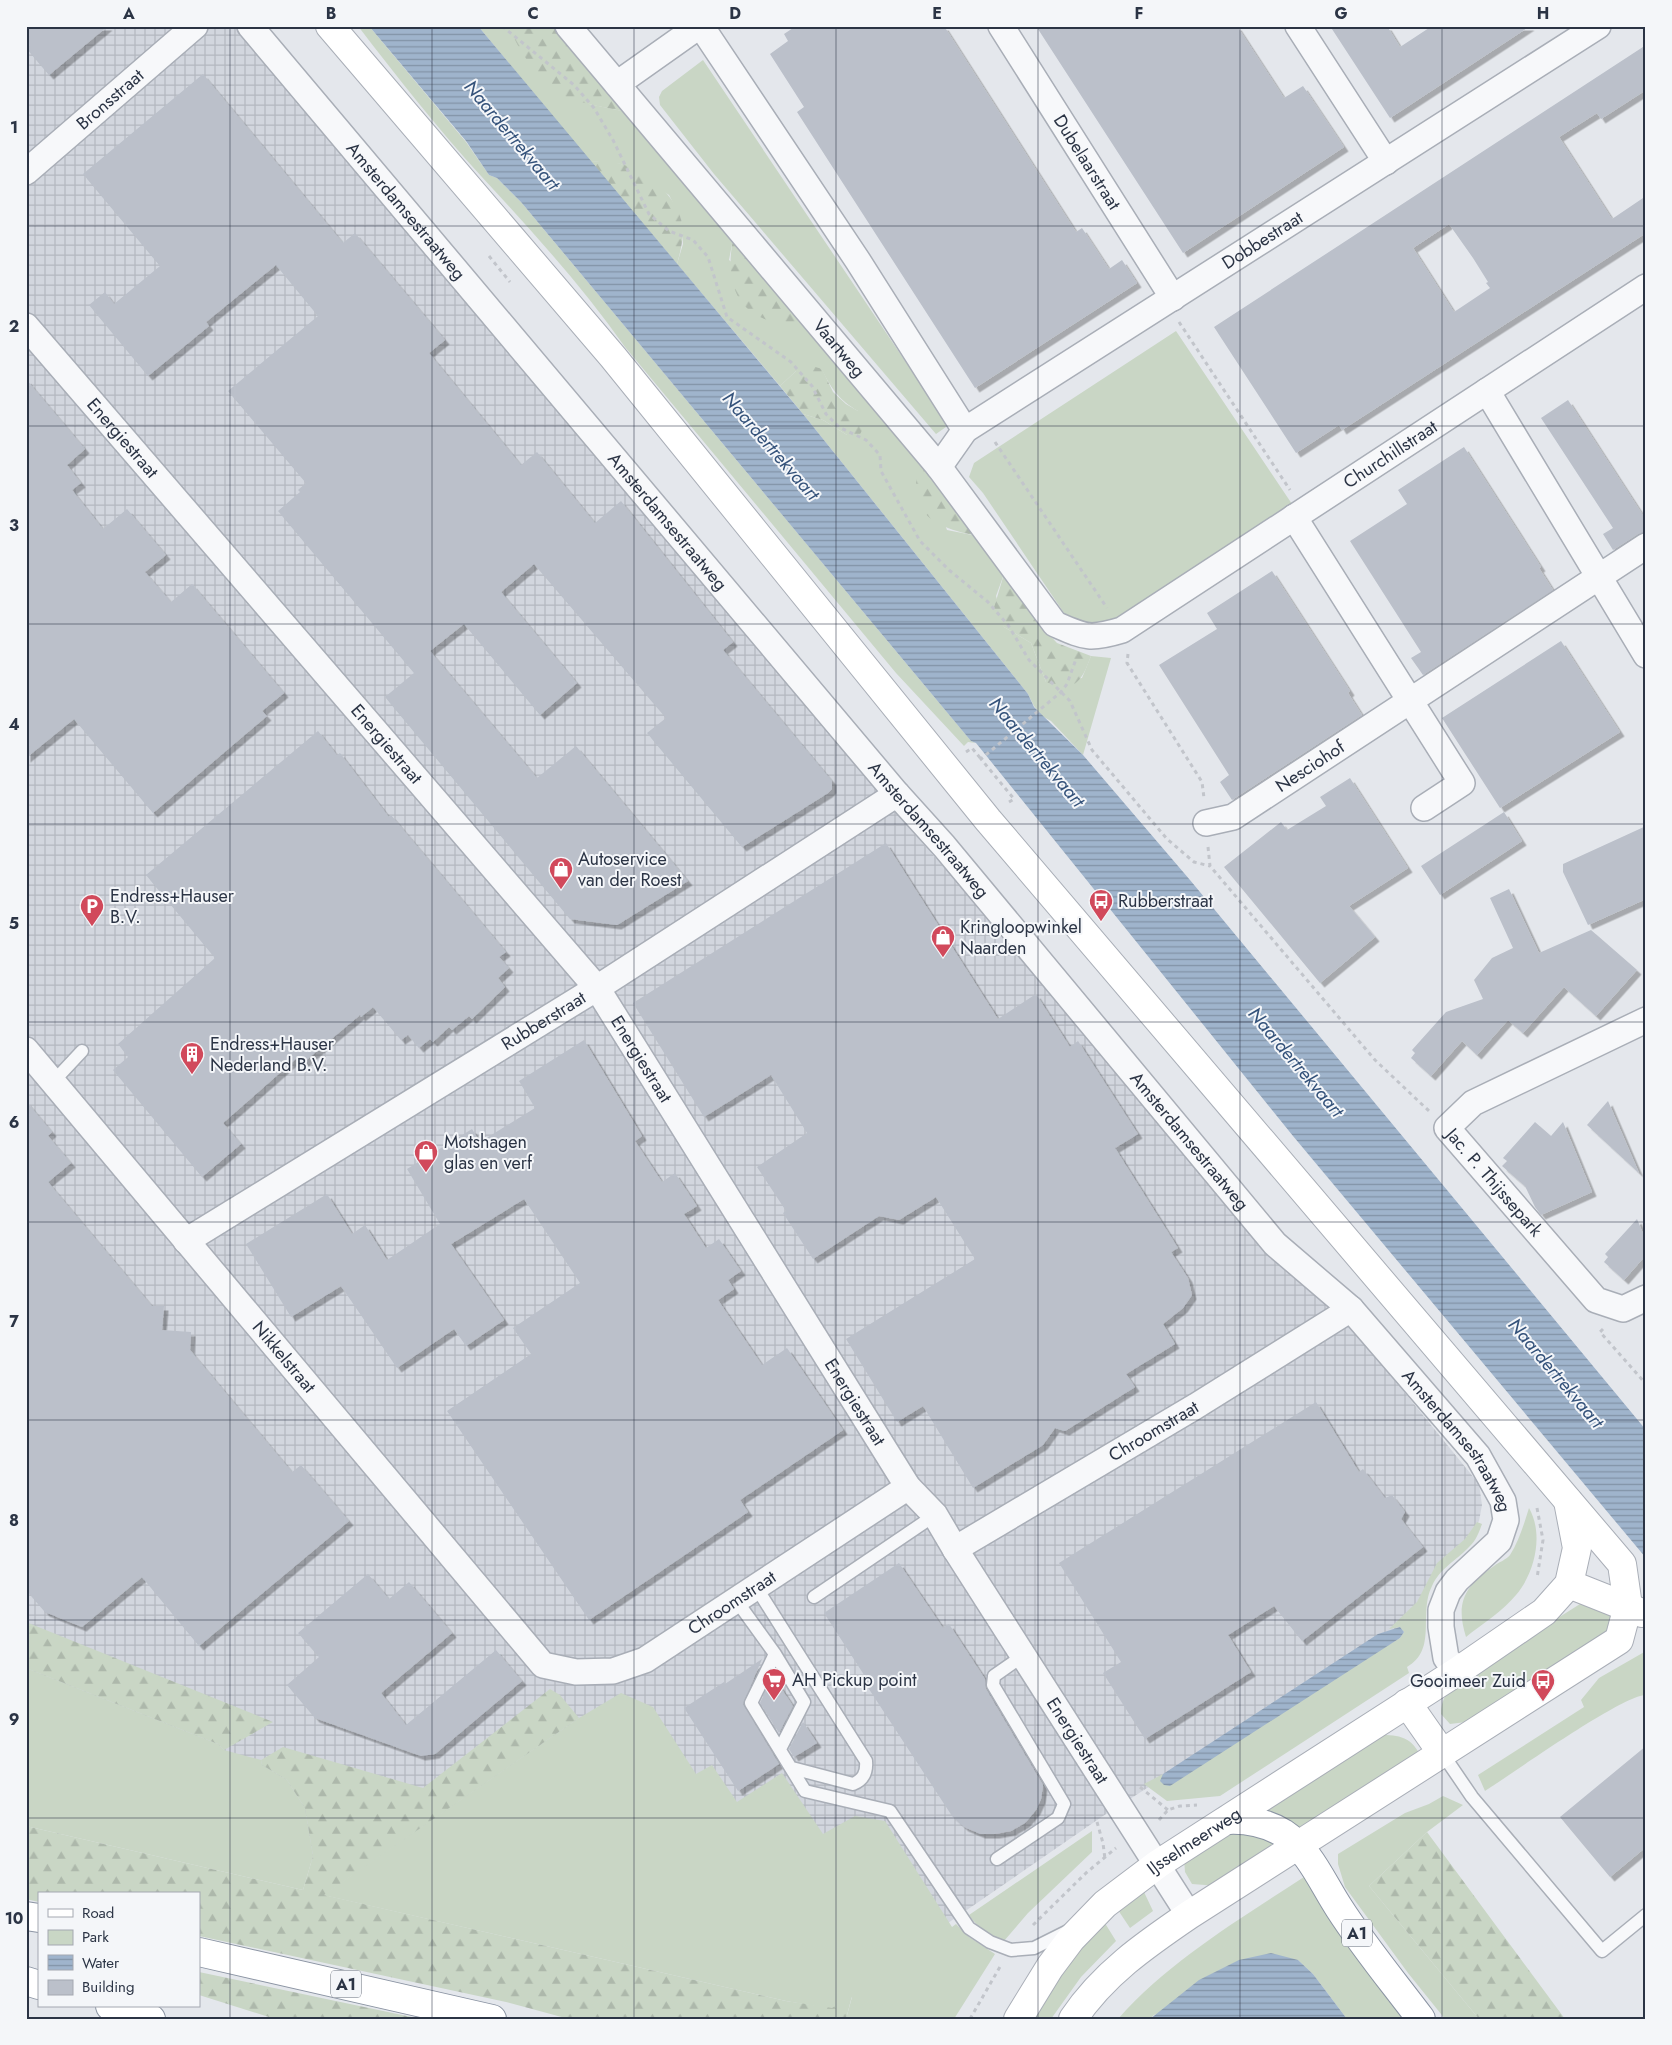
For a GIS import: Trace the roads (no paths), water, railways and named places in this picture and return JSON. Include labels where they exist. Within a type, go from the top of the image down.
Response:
[{"type":"main road","points":[[330,26],[613,357],[988,820],[1567,1497],[1622,1564],[1637,1610],[1619,1640],[1189,1915],[1118,1966],[1084,2002],[1073,2019]]},
{"type":"main road","name":"IJsselmeerweg","points":[[1018,2019],[1050,1967],[1089,1918],[1158,1864],[1458,1671],[1544,1612],[1569,1584],[1577,1548],[1567,1497]]},
{"type":"main road","points":[[1569,1584],[1637,1610]]},
{"type":"main road","points":[[1406,1703],[1442,1753]]},
{"type":"main road","name":"A1","points":[[1228,1820],[1241,1819],[1264,1824],[1283,1833],[1297,1845],[1315,1867],[1339,1908],[1421,2019]]},
{"type":"main road","name":"A1","points":[[200,1952],[492,2019]]},
{"type":"main road","points":[[26,1981],[38,1985]]},
{"type":"main road","points":[[116,2008],[151,2019]]},
{"type":"street","name":"Bronsstraat","points":[[26,172],[195,26]]},
{"type":"street","name":"Amsterdamsestraatweg","points":[[250,26],[897,794],[944,846],[1275,1244],[1351,1309],[1478,1456],[1503,1501],[1506,1520],[1499,1541],[1457,1580],[1448,1592],[1442,1610],[1441,1627],[1446,1658],[1458,1671]]},
{"type":"street","name":"Vaartweg","points":[[568,26],[939,467],[1055,624],[1084,637],[1100,636],[1122,630]]},
{"type":"street","points":[[617,84],[700,26],[858,261],[972,425]]},
{"type":"street","name":"Dubelaarstraat","points":[[1001,26],[1170,301]]},
{"type":"street","points":[[1298,26],[1386,162]]},
{"type":"street","name":"Dobbestraat","points":[[939,467],[972,425],[1170,301],[1593,27]]},
{"type":"street","name":"Churchillstraat","points":[[1122,630],[1646,287]]},
{"type":"street","name":"Energiestraat","points":[[26,326],[597,988],[908,1487],[935,1515],[1189,1915]]},
{"type":"street","points":[[1487,391],[1646,655]]},
{"type":"street","points":[[1299,514],[1462,783],[1424,808]]},
{"type":"street","name":"Nesciohof","points":[[1206,824],[1233,818],[1646,546]]},
{"type":"street","name":"Rubberstraat","points":[[186,1241],[597,988],[897,794]]},
{"type":"street","name":"Jac. P. Thijssepark","points":[[1646,1020],[1473,1103],[1447,1128],[1596,1300],[1623,1309],[1646,1298]]},
{"type":"street","name":"Nikkelstraat","points":[[26,1050],[543,1665]]},
{"type":"street","name":"Chroomstraat","points":[[955,1549],[1196,1406],[1351,1309]]},
{"type":"street","name":"Chroomstraat","points":[[543,1665],[576,1672],[613,1671],[645,1660],[908,1487]]},
{"type":"lane","points":[[53,1082],[82,1051]]},
{"type":"lane","points":[[814,1597],[935,1515]]},
{"type":"lane","points":[[746,1593],[775,1654],[804,1702],[780,1749]]},
{"type":"lane","points":[[746,1593],[866,1761],[867,1768],[860,1781],[852,1784],[792,1768]]},
{"type":"lane","points":[[775,1654],[751,1703],[806,1791],[890,1811],[969,1928],[999,1947],[1011,1950],[1034,1948],[1089,1918]]},
{"type":"lane","points":[[997,1859],[1058,1818],[1064,1804],[993,1684],[994,1676],[1024,1655]]},
{"type":"lane","points":[[1442,1753],[1472,1797],[1602,1951],[1646,1915]]},
{"type":"water","name":"Naardertrekvaart","points":[[369,26],[478,26],[803,414],[1028,694],[1034,707],[1083,755],[1190,880],[1646,1430],[1646,1558],[1293,1136],[976,743],[971,741],[521,202],[497,178],[489,175],[466,141]]},
{"type":"water","points":[[1400,1627],[1404,1632],[1400,1638],[1170,1786],[1164,1785],[1160,1781],[1163,1774],[1378,1634]]},
{"type":"water","points":[[1271,1953],[1298,1960],[1313,1974],[1347,2019],[1150,2019],[1199,1980],[1239,1960]]},
{"type":"place","name":"Autoservice van der Roest","points":[[561,890]]},
{"type":"place","name":"Rubberstraat","points":[[1101,922]]},
{"type":"place","name":"Endress+Hauser B.V.","points":[[92,927]]},
{"type":"place","name":"Kringloopwinkel Naarden","points":[[943,958]]},
{"type":"place","name":"Endress+Hauser Nederland B.V.","points":[[192,1075]]},
{"type":"place","name":"Motshagen glas en verf","points":[[426,1173]]},
{"type":"place","name":"AH Pickup point","points":[[774,1701]]},
{"type":"place","name":"Gooimeer Zuid","points":[[1543,1702]]}]
